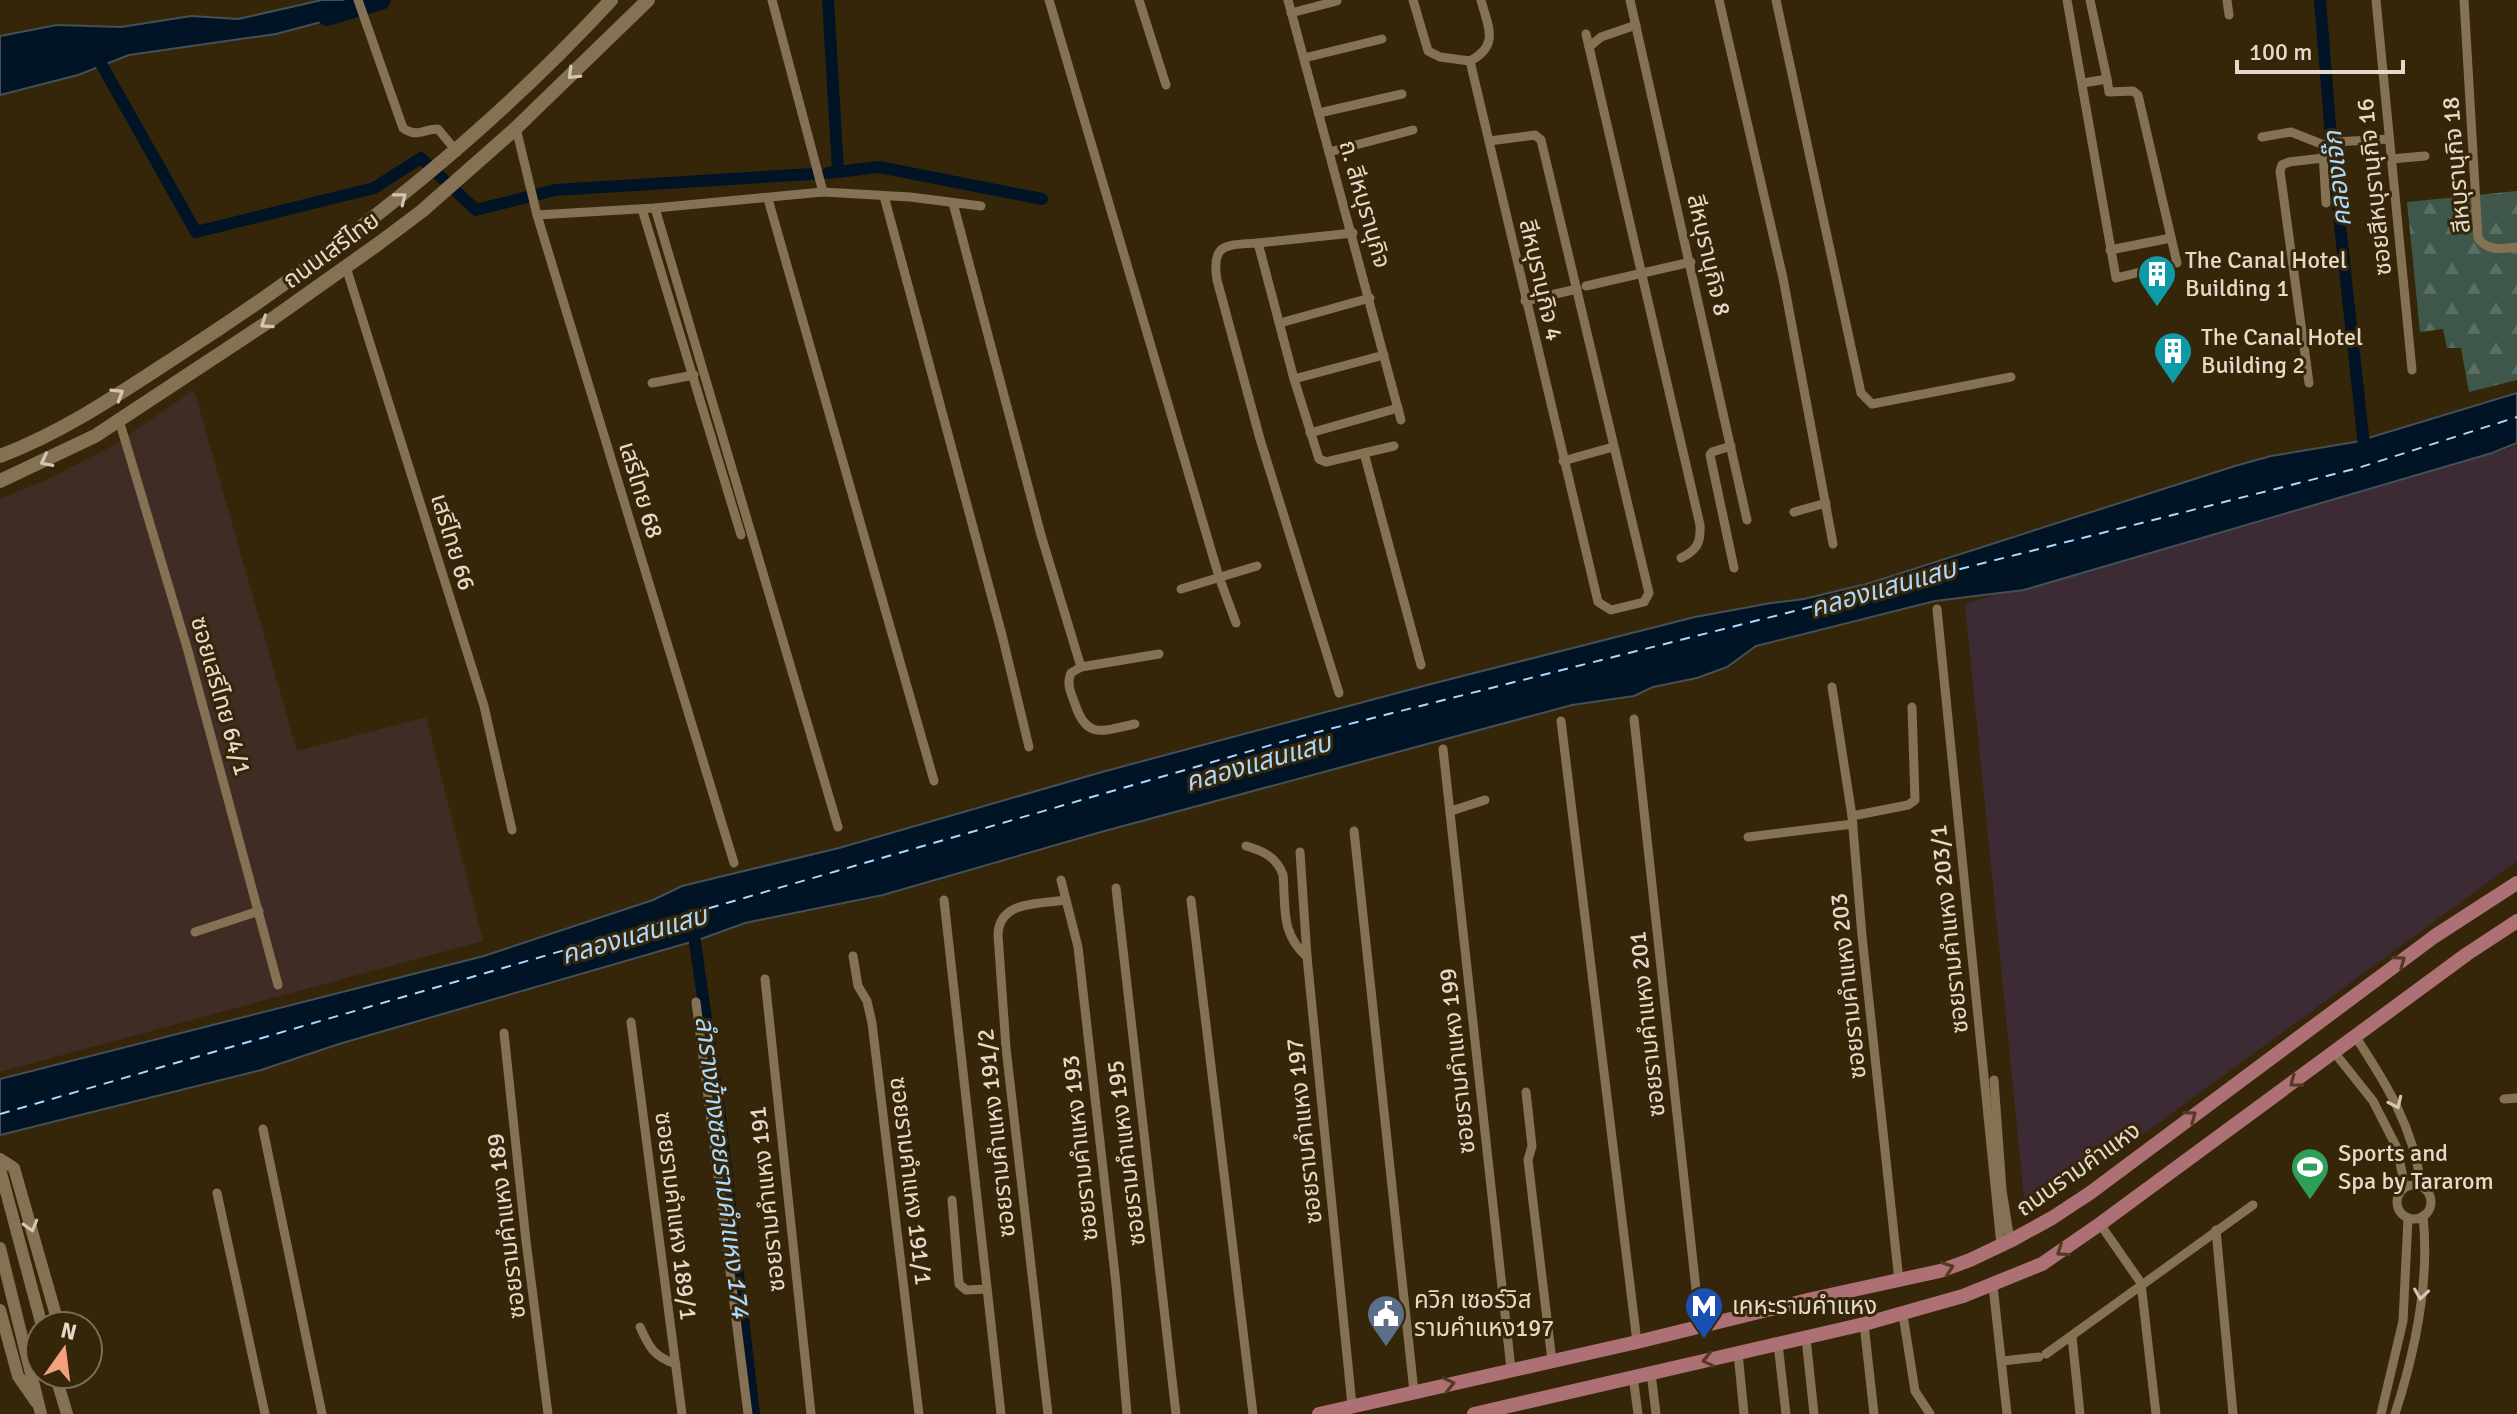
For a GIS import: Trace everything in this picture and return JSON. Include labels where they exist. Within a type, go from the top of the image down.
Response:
[{"type":"main road","name":"ถนนเสรีไทย","points":[[0,456],[88,414],[264,300],[455,154],[543,71],[611,0]]},
{"type":"main road","points":[[605,42],[634,0]]},
{"type":"main road","name":"ถนนเสรีไทย","points":[[0,481],[95,436],[346,267],[441,194],[516,128],[648,0]]},
{"type":"main road","name":"ถนนรามคำแหง","points":[[1319,1414],[1899,1281],[1970,1260],[2052,1218],[2090,1193],[2435,936],[2517,883]]},
{"type":"main road","points":[[1474,1414],[1514,1409],[1633,1376],[1903,1315],[1993,1286],[2042,1264],[2467,954],[2516,924]]},
{"type":"street","points":[[772,0],[823,192]]},
{"type":"street","points":[[1049,0],[1219,577],[1236,623]]},
{"type":"street","points":[[1139,0],[1166,85]]},
{"type":"street","name":"ถ. สีหบุรานุกิจ","points":[[1288,0],[1401,420]]},
{"type":"street","points":[[1413,0],[1428,51],[1434,56],[1470,61],[1483,54],[1489,42],[1481,0]]},
{"type":"street","name":"สีหบุรานุกิจ 8","points":[[1630,0],[1747,520]]},
{"type":"street","points":[[1719,0],[1780,264],[1833,544]]},
{"type":"street","points":[[1776,0],[1861,393],[1872,404],[2011,377]]},
{"type":"street","points":[[2067,0],[2116,278],[2177,263],[2138,95],[2133,91],[2109,92],[2090,0]]},
{"type":"street","points":[[2227,0],[2229,15]]},
{"type":"street","name":"ซอยสีหบุรานุกิจ 16","points":[[2376,0],[2412,370]]},
{"type":"street","name":"สีหบุรานุกิจ 18","points":[[2464,0],[2478,238],[2485,246],[2496,250],[2517,247]]},
{"type":"street","points":[[1291,13],[1337,1]]},
{"type":"street","points":[[360,5],[403,128],[417,134],[438,129],[455,154]]},
{"type":"street","points":[[1589,47],[1601,37],[1636,25]]},
{"type":"street","points":[[1586,34],[1700,525],[1698,547],[1681,558]]},
{"type":"street","points":[[1304,58],[1382,39]]},
{"type":"street","name":"สีหบุรานุกิจ 4","points":[[1470,61],[1598,602],[1611,610],[1644,602],[1649,593],[1613,447]]},
{"type":"street","points":[[2083,83],[2107,79]]},
{"type":"street","points":[[1319,113],[1402,94]]},
{"type":"street","name":"เสรีไทย 68","points":[[516,128],[536,214],[734,863]]},
{"type":"street","points":[[1329,152],[1413,130]]},
{"type":"street","points":[[2262,137],[2291,132],[2324,145],[2389,139]]},
{"type":"street","points":[[1489,141],[1535,135],[1541,140],[1582,287],[1613,447],[1563,461]]},
{"type":"street","points":[[2324,145],[2326,203]]},
{"type":"street","points":[[2391,159],[2425,156]]},
{"type":"street","points":[[2309,383],[2280,171],[2282,165],[2289,162],[2323,158]]},
{"type":"street","points":[[536,214],[642,209],[823,192],[981,206]]},
{"type":"street","points":[[884,196],[1029,747]]},
{"type":"street","points":[[768,199],[934,781]]},
{"type":"street","points":[[953,203],[1041,535],[1081,667]]},
{"type":"street","points":[[655,208],[838,827]]},
{"type":"street","points":[[642,209],[741,535]]},
{"type":"street","points":[[1339,693],[1260,439],[1214,263],[1220,250],[1228,245],[1353,233]]},
{"type":"street","points":[[2110,250],[2171,238]]},
{"type":"street","points":[[1258,243],[1317,455],[1322,461],[1394,446]]},
{"type":"street","points":[[1525,301],[1691,262]]},
{"type":"street","name":"เสรีไทย 66","points":[[346,267],[484,706],[512,830]]},
{"type":"street","points":[[1280,323],[1370,298]]},
{"type":"street","points":[[1294,379],[1384,355]]},
{"type":"street","points":[[652,383],[694,375]]},
{"type":"street","points":[[1310,433],[1398,408]]},
{"type":"street","name":"ซอยเสรีไทย 64/1","points":[[119,420],[188,651],[278,985]]},
{"type":"street","points":[[1731,446],[1710,455],[1734,568]]},
{"type":"street","points":[[1364,453],[1421,665]]},
{"type":"street","points":[[1794,512],[1826,503]]},
{"type":"street","points":[[1181,589],[1257,566]]},
{"type":"street","name":"ซอยรามคำแหง 203/1","points":[[1937,609],[2005,1243]]},
{"type":"street","points":[[1135,724],[1100,731],[1085,726],[1068,684],[1071,673],[1081,667],[1159,654]]},
{"type":"street","name":"ซอยรามคำแหง 203","points":[[1832,687],[1852,820],[1899,1281]]},
{"type":"street","points":[[1748,837],[1852,820],[1908,805],[1915,800],[1912,707]]},
{"type":"street","name":"ซอยรามคำแหง 201","points":[[1634,719],[1700,1326]]},
{"type":"street","points":[[1561,721],[1637,1342]]},
{"type":"street","name":"ซอยรามคำแหง 199","points":[[1443,749],[1511,1369]]},
{"type":"street","points":[[1451,811],[1485,800]]},
{"type":"street","points":[[1354,831],[1414,1392]]},
{"type":"street","points":[[1246,846],[1267,854],[1280,866],[1288,934],[1307,957]]},
{"type":"street","name":"ซอยรามคำแหง 197","points":[[1300,852],[1307,957],[1352,1405]]},
{"type":"street","name":"ซอยรามคำแหง 193","points":[[1061,880],[1078,947],[1116,1284],[1127,1414]]},
{"type":"street","name":"ซอยรามคำแหง 195","points":[[1116,888],[1176,1414]]},
{"type":"street","points":[[944,900],[1001,1414]]},
{"type":"street","name":"ซอยรามคำแหง 191/2","points":[[1048,1414],[1006,1048],[998,927],[1009,910],[1066,900]]},
{"type":"street","points":[[1191,900],[1253,1414]]},
{"type":"street","points":[[195,932],[259,911]]},
{"type":"street","name":"ซอยรามคำแหง 191/1","points":[[853,956],[858,986],[867,1001],[872,1023],[919,1414]]},
{"type":"street","name":"ซอยรามคำแหง 191","points":[[765,979],[811,1414]]},
{"type":"street","points":[[696,1002],[748,1414]]},
{"type":"street","name":"ซอยรามคำแหง 189/1","points":[[631,1022],[682,1414]]},
{"type":"street","name":"ซอยรามคำแหง 189","points":[[504,1033],[548,1414]]},
{"type":"street","points":[[2355,1036],[2395,1098],[2413,1143],[2421,1186],[2429,1193],[2432,1203],[2423,1216],[2426,1239],[2421,1294],[2412,1348],[2395,1414]]},
{"type":"street","points":[[2334,1052],[2373,1101],[2397,1148],[2405,1187]]},
{"type":"street","name":"ซอยรามคำแหง 203/1","points":[[1994,1080],[1998,1191]]},
{"type":"street","points":[[1526,1092],[1532,1146],[1528,1160],[1552,1361]]},
{"type":"street","points":[[2504,1099],[2517,1098]]},
{"type":"street","points":[[263,1129],[322,1414]]},
{"type":"street","points":[[2397,1148],[2413,1143]]},
{"type":"street","points":[[0,1159],[14,1168],[54,1310]]},
{"type":"street","points":[[0,1169],[38,1310]]},
{"type":"street","points":[[2381,1414],[2403,1321],[2408,1218],[2398,1206],[2398,1195],[2405,1187],[2421,1186]]},
{"type":"street","points":[[217,1193],[265,1414]]},
{"type":"street","points":[[952,1200],[959,1284],[966,1290],[987,1289]]},
{"type":"street","points":[[2002,1361],[2043,1356],[2253,1205]]},
{"type":"street","points":[[2408,1218],[2423,1216]]},
{"type":"street","points":[[2100,1224],[2141,1283],[2156,1414]]},
{"type":"street","points":[[2216,1230],[2233,1414]]},
{"type":"street","points":[[1,1251],[40,1409]]},
{"type":"street","points":[[1993,1286],[2007,1414]]},
{"type":"street","points":[[0,1310],[18,1376],[40,1409]]},
{"type":"street","points":[[1903,1315],[1915,1391],[1930,1414]]},
{"type":"street","points":[[1864,1324],[1874,1414]]},
{"type":"street","points":[[640,1327],[653,1353],[676,1364]]},
{"type":"street","points":[[2072,1337],[2080,1414]]},
{"type":"street","points":[[1806,1338],[1814,1414]]},
{"type":"street","points":[[1778,1344],[1786,1414]]},
{"type":"street","points":[[1738,1353],[1744,1414]]},
{"type":"street","points":[[1651,1373],[1656,1414]]},
{"type":"street","points":[[1633,1376],[1638,1414]]},
{"type":"street","points":[[60,1390],[67,1414]]},
{"type":"street","points":[[62,1398],[63,1390]]},
{"type":"shaded area","points":[[194,390],[297,751],[426,717],[483,941],[0,1072],[0,499],[46,480],[112,446]]},
{"type":"shaded area","points":[[2517,446],[2517,861],[2138,1138],[2025,1208],[1965,604]]},
{"type":"green space","points":[[2517,191],[2517,380],[2469,392],[2461,348],[2447,348],[2443,329],[2420,332],[2407,202]]},
{"type":"water","points":[[322,0],[348,0],[351,14],[276,34],[129,55],[78,75],[0,95],[0,36],[57,25],[121,27],[191,16],[238,19]]},
{"type":"water","name":"คลองแสนแสบ","points":[[2517,393],[2517,443],[2492,453],[2024,590],[1935,601],[1756,646],[1727,667],[1697,678],[1653,687],[1634,696],[1572,705],[1101,832],[883,895],[745,923],[698,940],[339,1044],[261,1070],[0,1135],[0,1079],[484,956],[653,900],[682,886],[839,848],[1102,772],[1431,684],[1695,617],[1804,599],[1870,583],[2235,466],[2271,456],[2355,442]]},
{"type":"waterway","points":[[327,16],[381,0]]},
{"type":"waterway","points":[[828,0],[838,171]]},
{"type":"waterway","name":"คลองเจ๊ก","points":[[2320,0],[2333,161],[2365,454]]},
{"type":"waterway","points":[[95,53],[196,232],[374,188],[421,158],[476,210],[555,190],[812,174]]},
{"type":"waterway","points":[[828,173],[879,167],[1042,199]]},
{"type":"waterway","name":"ลำรางข้างซอยรามคำแหง 174","points":[[693,928],[720,1117],[754,1414]]},
{"type":"ferry route","points":[[0,1114],[1302,736],[2358,468],[2517,417]]},
{"type":"place","name":"The Canal Hotel Building 1","points":[[2157,308]]},
{"type":"place","name":"The Canal Hotel Building 2","points":[[2173,385]]},
{"type":"place","name":"Sports and Spa by Tararom","points":[[2310,1201]]},
{"type":"place","name":"เคหะรามคำแหง","points":[[1704,1340]]},
{"type":"place","name":"ควิก เซอร์วิส รามคำแหง197","points":[[1386,1348]]}]
